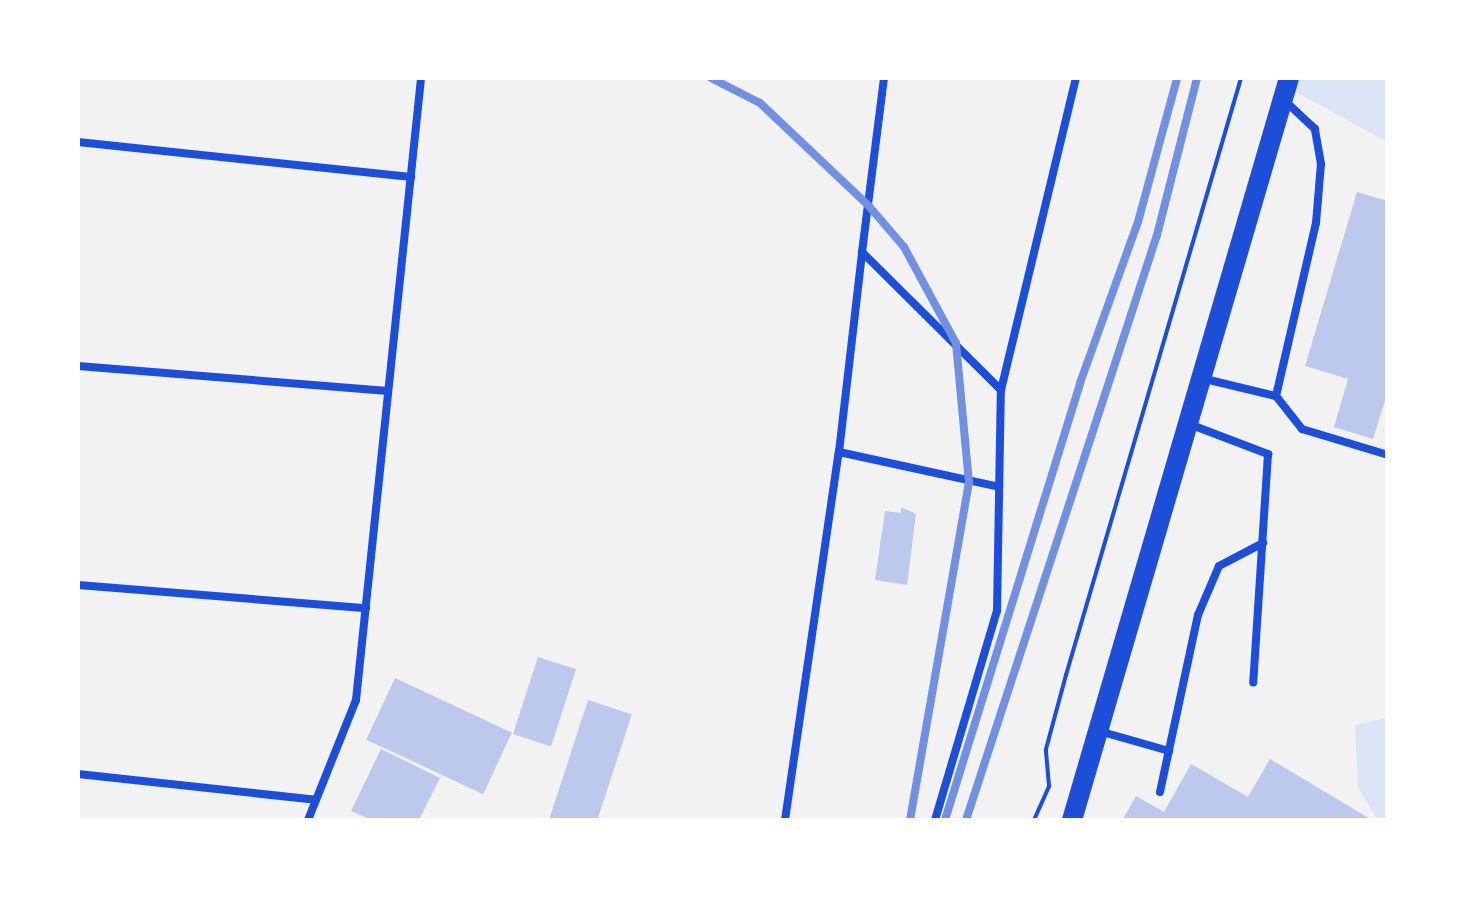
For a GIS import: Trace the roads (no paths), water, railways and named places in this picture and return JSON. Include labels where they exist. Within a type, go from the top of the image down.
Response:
[{"type":"main road","points":[[1072,820],[1288,78]]},
{"type":"lane","points":[[308,820],[356,700],[421,78]]},
{"type":"lane","points":[[785,820],[839,452],[884,78]]},
{"type":"lane","points":[[934,820],[997,611],[1001,390],[1076,78]]},
{"type":"lane","points":[[1276,396],[1316,223],[1320,164],[1315,128],[1282,98]]},
{"type":"lane","points":[[78,142],[410,177]]},
{"type":"lane","points":[[862,252],[1001,390]]},
{"type":"lane","points":[[78,366],[388,390]]},
{"type":"lane","points":[[1201,378],[1276,396],[1302,429],[1388,455]]},
{"type":"lane","points":[[1189,424],[1268,454],[1254,683]]},
{"type":"lane","points":[[839,452],[999,487]]},
{"type":"lane","points":[[1160,792],[1198,615],[1219,566],[1263,543]]},
{"type":"lane","points":[[78,584],[366,608]]},
{"type":"lane","points":[[1099,731],[1170,750]]},
{"type":"lane","points":[[78,774],[316,800]]},
{"type":"railway","points":[[711,78],[760,103],[868,205],[904,247],[956,343],[969,482],[910,820]]},
{"type":"railway","points":[[945,820],[1080,383],[1138,222],[1177,78]]},
{"type":"railway","points":[[966,820],[1157,235],[1197,78]]}]
